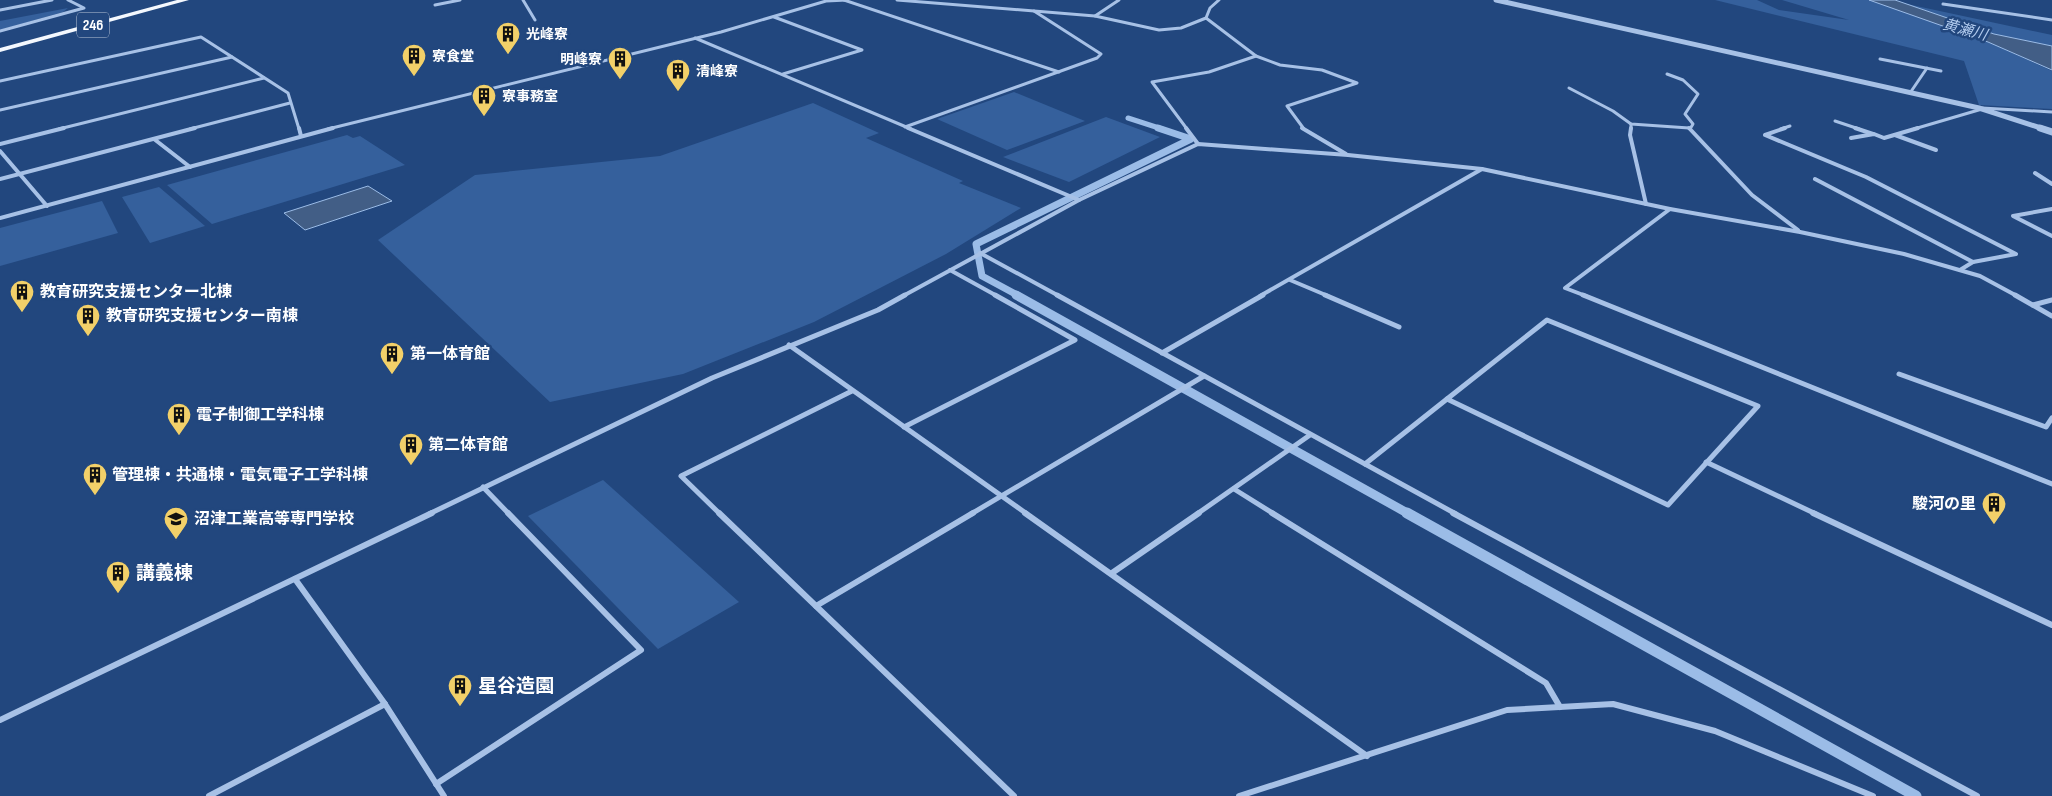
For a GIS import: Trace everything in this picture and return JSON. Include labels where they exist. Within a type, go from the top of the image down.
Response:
[{"type":"highway","name":"246","points":[[0,42],[161,0]]},
{"type":"highway","name":"246","points":[[0,50],[185,0]]},
{"type":"street","points":[[0,10],[52,0]]},
{"type":"street","points":[[0,31],[84,8],[68,0]]},
{"type":"street","points":[[434,5],[460,0]]},
{"type":"street","points":[[523,0],[535,20]]},
{"type":"street","points":[[822,0],[826,1]]},
{"type":"street","points":[[0,218],[302,136],[695,38],[826,1],[845,0],[1059,72]]},
{"type":"street","points":[[897,0],[1095,16],[1160,30],[1181,28],[1206,18],[1210,8],[1219,0]]},
{"type":"street","points":[[980,6],[984,0]]},
{"type":"street","points":[[1095,16],[1119,0]]},
{"type":"street","points":[[1496,0],[1981,108],[2052,132]]},
{"type":"street","points":[[1943,4],[2052,20]]},
{"type":"street","points":[[905,127],[1097,58],[1101,54],[1032,10]]},
{"type":"street","points":[[774,17],[862,50],[782,74]]},
{"type":"street","points":[[1206,18],[1256,56],[1280,65],[1322,70],[1357,83],[1287,106],[1302,128],[1348,155]]},
{"type":"street","points":[[0,81],[201,37],[288,93],[302,136]]},
{"type":"street","points":[[695,38],[1079,200]]},
{"type":"street","points":[[1198,144],[1152,82],[1209,72],[1256,56]]},
{"type":"street","points":[[0,110],[232,57]]},
{"type":"street","points":[[1880,59],[1941,71]]},
{"type":"street","points":[[1910,93],[1927,68]]},
{"type":"street","points":[[1667,74],[1683,80],[1698,94],[1685,114],[1693,124],[1689,128]]},
{"type":"street","points":[[0,144],[264,78]]},
{"type":"street","points":[[1568,88],[1613,111],[1631,124],[1689,128],[1752,194],[1800,232]]},
{"type":"street","points":[[0,179],[290,103]]},
{"type":"street","points":[[1835,120],[1884,138],[1981,108],[2052,112]]},
{"type":"street","points":[[1631,124],[1630,134],[1646,204]]},
{"type":"street","points":[[1790,126],[1765,134],[1866,177],[2016,254],[1973,262],[1960,270]]},
{"type":"street","points":[[1851,138],[1874,134]]},
{"type":"street","points":[[1895,135],[1936,150]]},
{"type":"street","points":[[154,138],[190,167]]},
{"type":"street","points":[[0,720],[712,378],[878,310],[1079,200],[1198,144],[1348,155],[1482,169],[1670,209],[1800,232],[1904,254],[1980,276],[2052,316]]},
{"type":"street","points":[[0,151],[47,206]]},
{"type":"street","points":[[1162,353],[1482,169]]},
{"type":"street","points":[[2035,173],[2052,184]]},
{"type":"street","points":[[1815,179],[1973,262]]},
{"type":"street","points":[[1670,209],[1565,288],[2052,484]]},
{"type":"street","points":[[2052,209],[2013,216],[2052,236]]},
{"type":"street","points":[[980,253],[1977,796]]},
{"type":"street","points":[[904,427],[1075,340],[950,270]]},
{"type":"street","points":[[1290,280],[1399,327]]},
{"type":"street","points":[[2033,305],[2052,300]]},
{"type":"street","points":[[1365,464],[1447,399],[1547,320],[1758,406],[1668,505],[1447,399]]},
{"type":"street","points":[[789,345],[1112,573],[1366,756]]},
{"type":"street","points":[[1899,374],[2046,427],[2052,418]]},
{"type":"street","points":[[816,606],[1204,376]]},
{"type":"street","points":[[852,391],[681,476],[1014,796]]},
{"type":"street","points":[[1112,573],[1310,434]]},
{"type":"street","points":[[1706,462],[2052,625]]},
{"type":"street","points":[[436,784],[641,650],[483,487]]},
{"type":"street","points":[[1234,489],[1546,683],[1560,707]]},
{"type":"street","points":[[295,579],[385,704],[444,796]]},
{"type":"street","points":[[209,796],[385,704]]},
{"type":"street","points":[[1239,796],[1507,710],[1613,704],[1715,730],[1873,796]]},
{"type":"shaded area","points":[[1715,0],[1757,0],[1779,10],[1849,20],[1782,0],[1874,0],[1988,42],[2052,71],[2052,109],[1979,105],[1964,61]]},
{"type":"shaded area","points":[[1907,4],[2052,35],[2052,46],[1994,34]]},
{"type":"shaded area","points":[[68,8],[63,12],[0,30],[0,21]]},
{"type":"shaded area","points":[[1014,92],[1085,121],[1007,150],[937,119]]},
{"type":"shaded area","points":[[813,103],[879,133],[866,138],[963,181],[959,183],[1021,208],[946,254],[814,322],[683,374],[550,402],[378,240],[475,175],[660,156]]},
{"type":"shaded area","points":[[1106,117],[1160,137],[1069,182],[1003,157]]},
{"type":"shaded area","points":[[347,135],[353,138],[360,136],[405,165],[212,224],[167,185]]},
{"type":"shaded area","points":[[159,187],[205,226],[150,243],[122,197]]},
{"type":"shaded area","points":[[102,201],[118,233],[0,266],[0,228]]},
{"type":"shaded area","points":[[603,480],[739,602],[658,649],[528,516]]},
{"type":"water","name":"黄瀬川","points":[[1869,0],[1895,0],[1994,34],[2052,46],[2052,70],[1988,42]]},
{"type":"water","points":[[368,186],[392,201],[305,230],[284,213]]},
{"type":"waterway","points":[[1128,118],[1162,129]]},
{"type":"waterway","points":[[1019,296],[982,276],[976,244],[1191,139],[1158,128]]},
{"type":"waterway","points":[[1016,295],[1409,514]]},
{"type":"waterway","points":[[1407,513],[1916,796]]},
{"type":"place","name":"光峰寮","points":[[508,55]]},
{"type":"place","name":"寮食堂","points":[[414,77]]},
{"type":"place","name":"明峰寮","points":[[620,80]]},
{"type":"place","name":"清峰寮","points":[[678,92]]},
{"type":"place","name":"寮事務室","points":[[484,117]]},
{"type":"place","name":"教育研究支援センター北棟","points":[[22,313]]},
{"type":"place","name":"教育研究支援センター南棟","points":[[88,337]]},
{"type":"place","name":"第一体育館","points":[[392,375]]},
{"type":"place","name":"電子制御工学科棟","points":[[179,436]]},
{"type":"place","name":"第二体育館","points":[[411,466]]},
{"type":"place","name":"管理棟・共通棟・電気電子工学科棟","points":[[95,496]]},
{"type":"place","name":"駿河の里","points":[[1994,525]]},
{"type":"place","name":"沼津工業高等専門学校","points":[[176,540]]},
{"type":"place","name":"講義棟","points":[[118,594]]},
{"type":"place","name":"星谷造園","points":[[460,707]]}]
